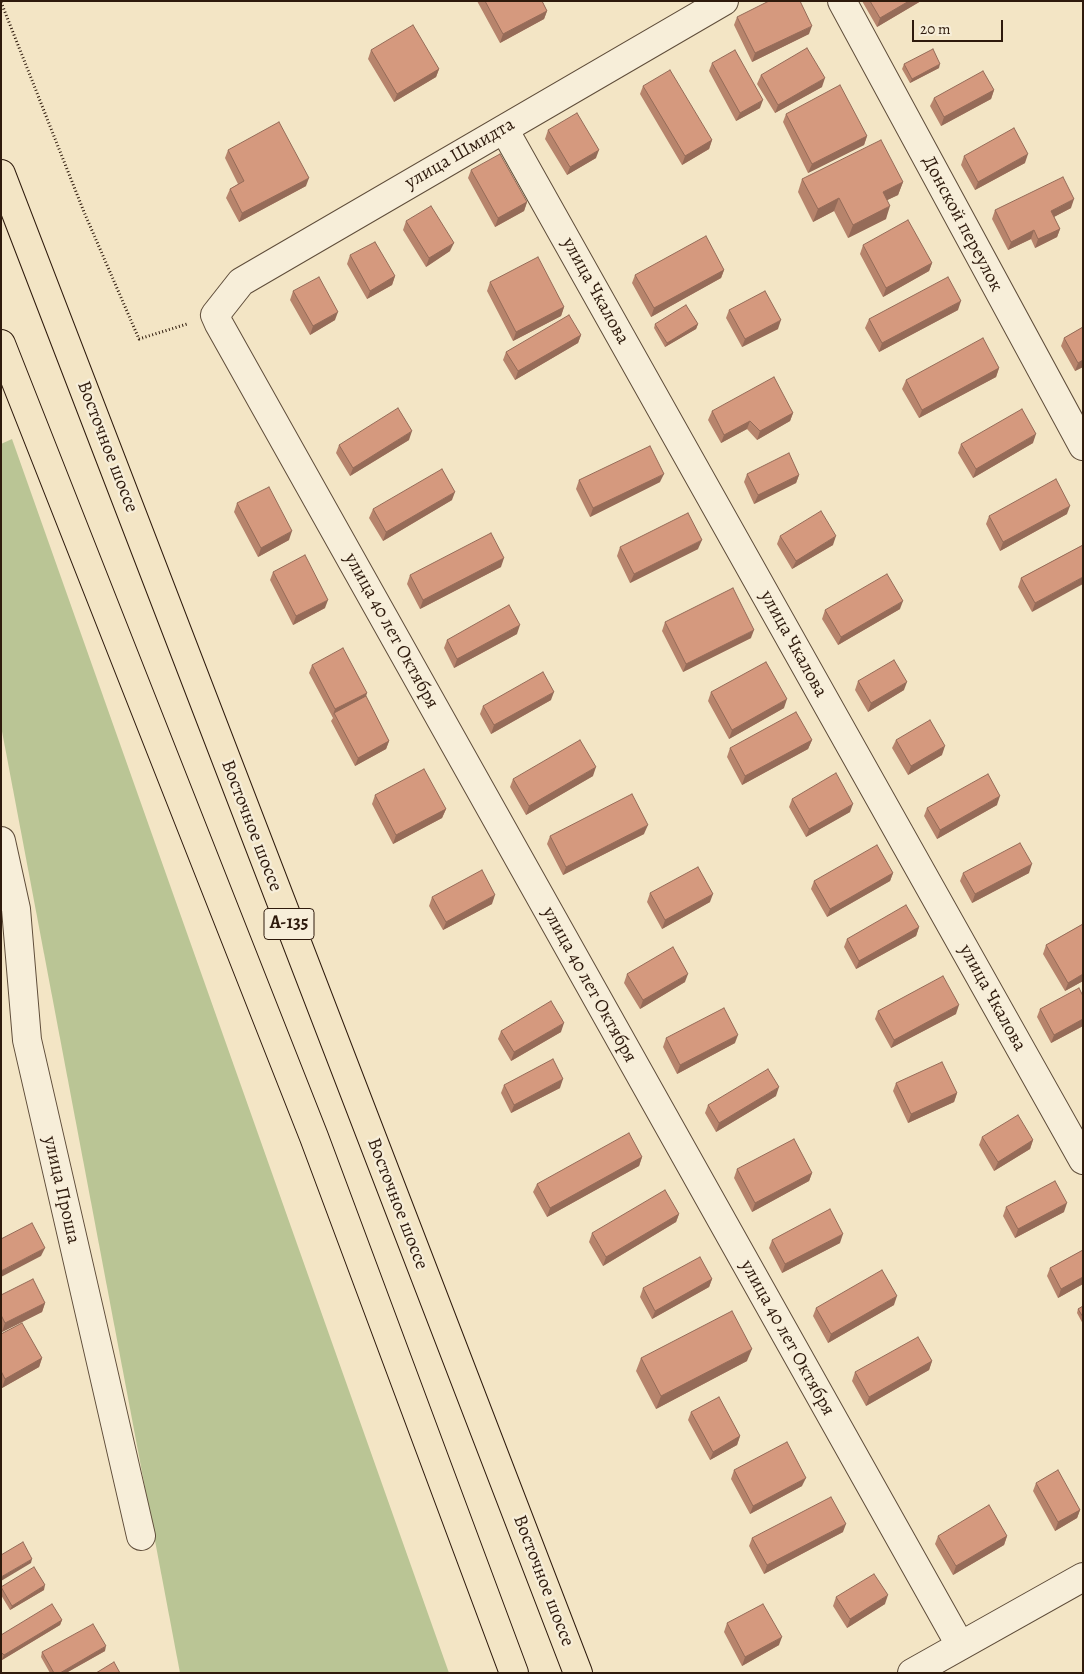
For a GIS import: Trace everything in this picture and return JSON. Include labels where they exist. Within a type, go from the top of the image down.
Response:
[{"type":"highway","name":"Восточное шоссе","points":[[1,174],[578,1673]]},
{"type":"highway","name":"А-135","points":[[1,344],[314,1137],[514,1673]]},
{"type":"street","name":"улица Шмидта","points":[[217,320],[241,282],[724,1]]},
{"type":"street","name":"Донской переулок","points":[[842,1],[1083,446]]},
{"type":"street","name":"улица Чкалова","points":[[504,128],[1083,1160]]},
{"type":"street","name":"улица 40 лет Октября","points":[[217,320],[960,1645]]},
{"type":"street","name":"улица Проша","points":[[1,841],[16,908],[27,1040],[141,1536]]},
{"type":"street","points":[[912,1673],[1083,1577]]},
{"type":"path","points":[[1,2],[84,212],[139,339],[217,320]]},
{"type":"green space","points":[[12,439],[449,1673],[180,1673],[1,726],[1,444]]},
{"type":"building","points":[[485,1],[542,1],[547,11],[503,34]]},
{"type":"building","points":[[769,1],[800,1],[812,26],[755,53],[737,17]]},
{"type":"building","points":[[870,1],[909,1],[880,18]]},
{"type":"building","points":[[413,25],[439,69],[397,94],[371,50]]},
{"type":"building","points":[[807,48],[825,78],[778,105],[761,75]]},
{"type":"building","points":[[933,49],[940,64],[912,79],[904,64]]},
{"type":"building","points":[[735,50],[763,100],[740,113],[712,63]]},
{"type":"building","points":[[670,70],[712,140],[685,156],[643,86]]},
{"type":"building","points":[[983,71],[994,90],[944,117],[934,98]]},
{"type":"building","points":[[840,85],[867,136],[812,164],[786,114]]},
{"type":"building","points":[[577,113],[599,150],[570,167],[548,130]]},
{"type":"building","points":[[279,122],[309,178],[242,213],[230,189],[244,181],[228,150]]},
{"type":"building","points":[[1014,128],[1028,154],[978,182],[964,156]]},
{"type":"building","points":[[881,140],[903,182],[883,192],[890,206],[853,225],[839,198],[818,209],[802,179]]},
{"type":"building","points":[[500,154],[527,202],[498,218],[471,170]]},
{"type":"building","points":[[1063,177],[1074,199],[1051,211],[1060,229],[1038,239],[1034,230],[1011,242],[995,210]]},
{"type":"building","points":[[431,206],[454,243],[429,258],[406,221]]},
{"type":"building","points":[[908,220],[932,263],[886,288],[863,245]]},
{"type":"building","points":[[706,236],[724,270],[654,308],[635,275]]},
{"type":"building","points":[[375,242],[395,276],[370,291],[350,255]]},
{"type":"building","points":[[538,257],[564,307],[516,332],[490,282]]},
{"type":"building","points":[[319,277],[338,312],[313,326],[293,291]]},
{"type":"building","points":[[948,277],[961,301],[882,343],[869,319]]},
{"type":"building","points":[[765,291],[781,320],[745,339],[729,310]]},
{"type":"building","points":[[686,305],[698,324],[667,343],[655,324]]},
{"type":"building","points":[[569,315],[581,335],[518,371],[506,352]]},
{"type":"building","points":[[1083,327],[1083,360],[1078,363],[1064,338]]},
{"type":"building","points":[[983,338],[999,368],[922,410],[906,380]]},
{"type":"building","points":[[774,377],[793,413],[760,431],[750,421],[724,435],[712,411]]},
{"type":"building","points":[[398,408],[412,431],[353,468],[339,445]]},
{"type":"building","points":[[1022,409],[1036,434],[976,469],[961,444]]},
{"type":"building","points":[[650,446],[664,474],[593,508],[579,480]]},
{"type":"building","points":[[789,453],[799,475],[758,495],[747,474]]},
{"type":"building","points":[[442,469],[455,492],[386,532],[373,509]]},
{"type":"building","points":[[1056,479],[1070,506],[1003,542],[989,516]]},
{"type":"building","points":[[269,487],[292,531],[261,548],[237,503]]},
{"type":"building","points":[[821,511],[836,536],[796,561],[780,536]]},
{"type":"building","points":[[688,513],[702,540],[634,574],[620,547]]},
{"type":"building","points":[[491,533],[504,558],[423,600],[410,575]]},
{"type":"building","points":[[1083,545],[1083,577],[1035,603],[1021,578]]},
{"type":"building","points":[[305,555],[328,600],[296,616],[273,572]]},
{"type":"building","points":[[887,574],[903,601],[841,637],[825,610]]},
{"type":"building","points":[[733,588],[754,630],[686,664],[665,622]]},
{"type":"building","points":[[509,605],[520,625],[457,659],[447,640]]},
{"type":"building","points":[[343,648],[367,693],[335,709],[312,665]]},
{"type":"building","points":[[894,660],[907,682],[871,703],[858,681]]},
{"type":"building","points":[[766,662],[787,699],[732,730],[711,692]]},
{"type":"building","points":[[543,672],[554,692],[494,725],[483,706]]},
{"type":"building","points":[[366,696],[389,741],[358,758],[334,713]]},
{"type":"building","points":[[796,712],[812,740],[745,776],[730,748]]},
{"type":"building","points":[[930,720],[945,746],[911,766],[896,740]]},
{"type":"building","points":[[580,740],[596,767],[529,806],[513,779]]},
{"type":"building","points":[[424,769],[446,809],[396,835],[375,795]]},
{"type":"building","points":[[836,773],[853,804],[809,829],[792,799]]},
{"type":"building","points":[[988,774],[1000,796],[940,830],[927,808]]},
{"type":"building","points":[[632,794],[648,825],[566,867],[550,836]]},
{"type":"building","points":[[1020,843],[1032,864],[975,894],[963,873]]},
{"type":"building","points":[[877,845],[893,873],[830,909],[814,881]]},
{"type":"building","points":[[698,867],[713,894],[665,920],[650,893]]},
{"type":"building","points":[[482,870],[495,895],[446,922],[432,897]]},
{"type":"building","points":[[906,905],[919,927],[859,961],[847,939]]},
{"type":"building","points":[[1083,924],[1083,974],[1068,983],[1046,945]]},
{"type":"building","points":[[673,947],[688,974],[643,1000],[627,974]]},
{"type":"building","points":[[943,976],[959,1005],[894,1040],[878,1011]]},
{"type":"building","points":[[1079,988],[1083,996],[1083,1019],[1054,1035],[1040,1009]]},
{"type":"building","points":[[551,1001],[564,1023],[514,1052],[501,1031]]},
{"type":"building","points":[[724,1008],[738,1035],[680,1065],[666,1038]]},
{"type":"building","points":[[553,1059],[563,1079],[514,1105],[504,1085]]},
{"type":"building","points":[[942,1062],[957,1093],[911,1114],[896,1083]]},
{"type":"building","points":[[768,1069],[779,1087],[719,1123],[708,1105]]},
{"type":"building","points":[[1018,1115],[1033,1140],[998,1162],[982,1137]]},
{"type":"building","points":[[629,1133],[642,1157],[550,1208],[537,1184]]},
{"type":"building","points":[[794,1139],[812,1173],[755,1203],[737,1169]]},
{"type":"building","points":[[1055,1181],[1067,1203],[1018,1229],[1006,1207]]},
{"type":"building","points":[[665,1190],[679,1214],[606,1257],[592,1233]]},
{"type":"building","points":[[830,1209],[843,1234],[785,1264],[772,1240]]},
{"type":"building","points":[[32,1223],[45,1248],[1,1271],[1,1239]]},
{"type":"building","points":[[1083,1250],[1083,1277],[1061,1289],[1050,1268]]},
{"type":"building","points":[[700,1257],[712,1279],[655,1311],[643,1288]]},
{"type":"building","points":[[882,1270],[897,1296],[831,1334],[816,1308]]},
{"type":"building","points":[[33,1279],[45,1303],[5,1323],[1,1315],[1,1295]]},
{"type":"building","points":[[1083,1306],[1083,1317],[1078,1309]]},
{"type":"building","points":[[732,1311],[752,1349],[661,1396],[641,1358]]},
{"type":"building","points":[[22,1323],[42,1358],[5,1379],[1,1371],[1,1334]]},
{"type":"building","points":[[918,1337],[932,1361],[869,1397],[855,1372]]},
{"type":"building","points":[[719,1397],[740,1436],[713,1452],[691,1412]]},
{"type":"building","points":[[787,1442],[806,1478],[753,1506],[734,1470]]},
{"type":"building","points":[[1058,1470],[1080,1510],[1058,1522],[1036,1483]]},
{"type":"building","points":[[831,1497],[846,1524],[767,1565],[752,1538]]},
{"type":"building","points":[[989,1505],[1007,1536],[956,1566],[938,1536]]},
{"type":"building","points":[[23,1542],[32,1559],[1,1577],[1,1555]]},
{"type":"building","points":[[34,1567],[45,1585],[12,1606],[1,1587]]},
{"type":"building","points":[[874,1574],[888,1595],[850,1619],[836,1597]]},
{"type":"building","points":[[52,1604],[62,1620],[4,1655],[1,1652],[1,1635]]},
{"type":"building","points":[[763,1604],[782,1637],[745,1657],[727,1623]]},
{"type":"building","points":[[93,1624],[106,1646],[60,1673],[54,1673],[42,1652]]},
{"type":"building","points":[[114,1662],[120,1673],[96,1673]]}]
